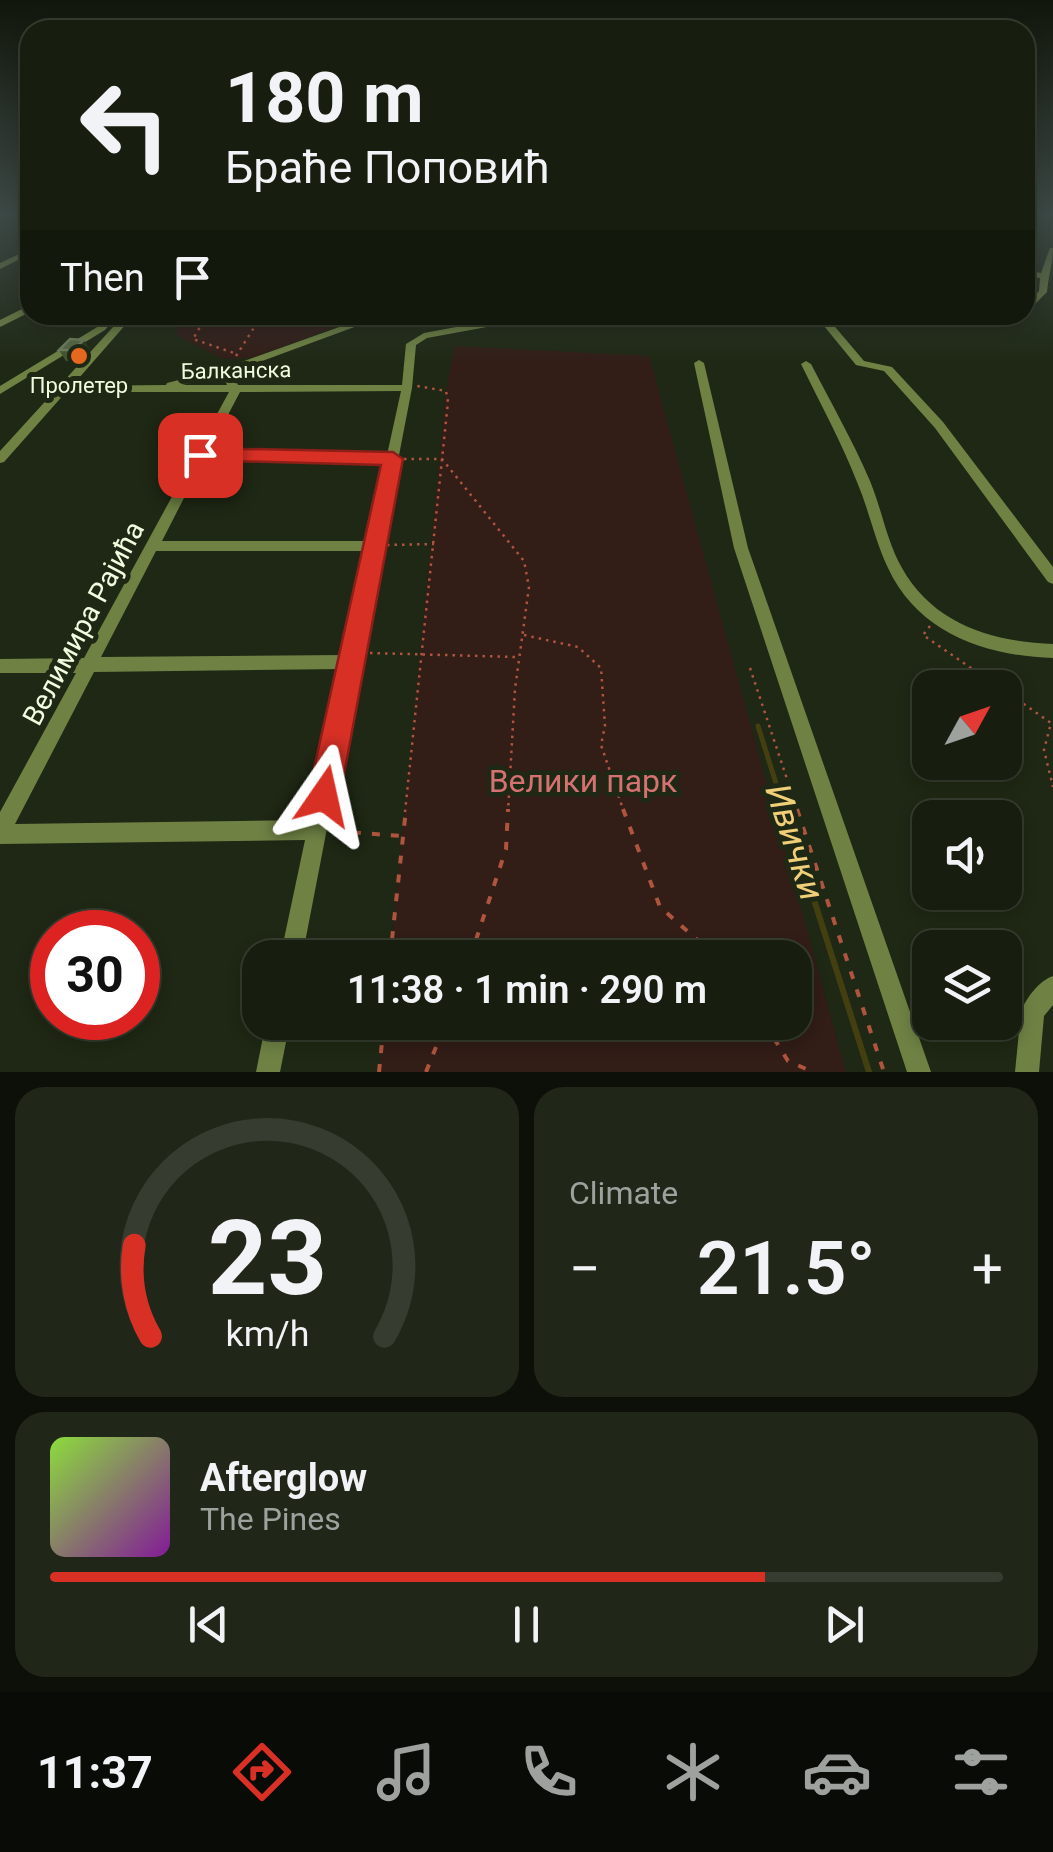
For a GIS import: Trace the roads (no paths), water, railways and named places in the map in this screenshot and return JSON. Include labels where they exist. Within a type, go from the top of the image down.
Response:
[{"type":"street","points":[[1035,300],[1042,292],[1048,264]]},
{"type":"street","points":[[1035,275],[1044,276]]},
{"type":"street","points":[[0,391],[105,325]]},
{"type":"street","points":[[0,459],[120,325]]},
{"type":"street","points":[[150,391],[226,370],[354,325]]},
{"type":"street","points":[[295,940],[408,386],[410,344],[424,336],[482,325]]},
{"type":"street","points":[[828,325],[860,363],[888,369],[939,426],[1053,578]]},
{"type":"street","points":[[698,363],[740,548],[919,1072]]},
{"type":"street","points":[[806,364],[870,498],[897,575],[937,617],[960,632],[1008,650],[1053,651]]},
{"type":"street","points":[[226,370],[236,390]]},
{"type":"street","name":"Балканска","points":[[65,389],[408,386]]},
{"type":"street","name":"Велимира Рајића","points":[[0,833],[236,390]]},
{"type":"street","points":[[200,455],[393,459]]},
{"type":"street","points":[[152,546],[375,546]]},
{"type":"street","points":[[0,666],[352,658]]},
{"type":"street","points":[[0,833],[317,830]]},
{"type":"street","points":[[1027,1072],[1033,1011],[1053,988]]},
{"type":"street","points":[[268,1072],[274,1040]]},
{"type":"waterway","name":"Ивички","points":[[758,726],[785,812]]},
{"type":"waterway","name":"Ивички","points":[[785,809],[869,1072]]},
{"type":"place","name":"Пролетер","points":[[79,356]]},
{"type":"park label","name":"Велики парк","points":[[583,781]]}]
